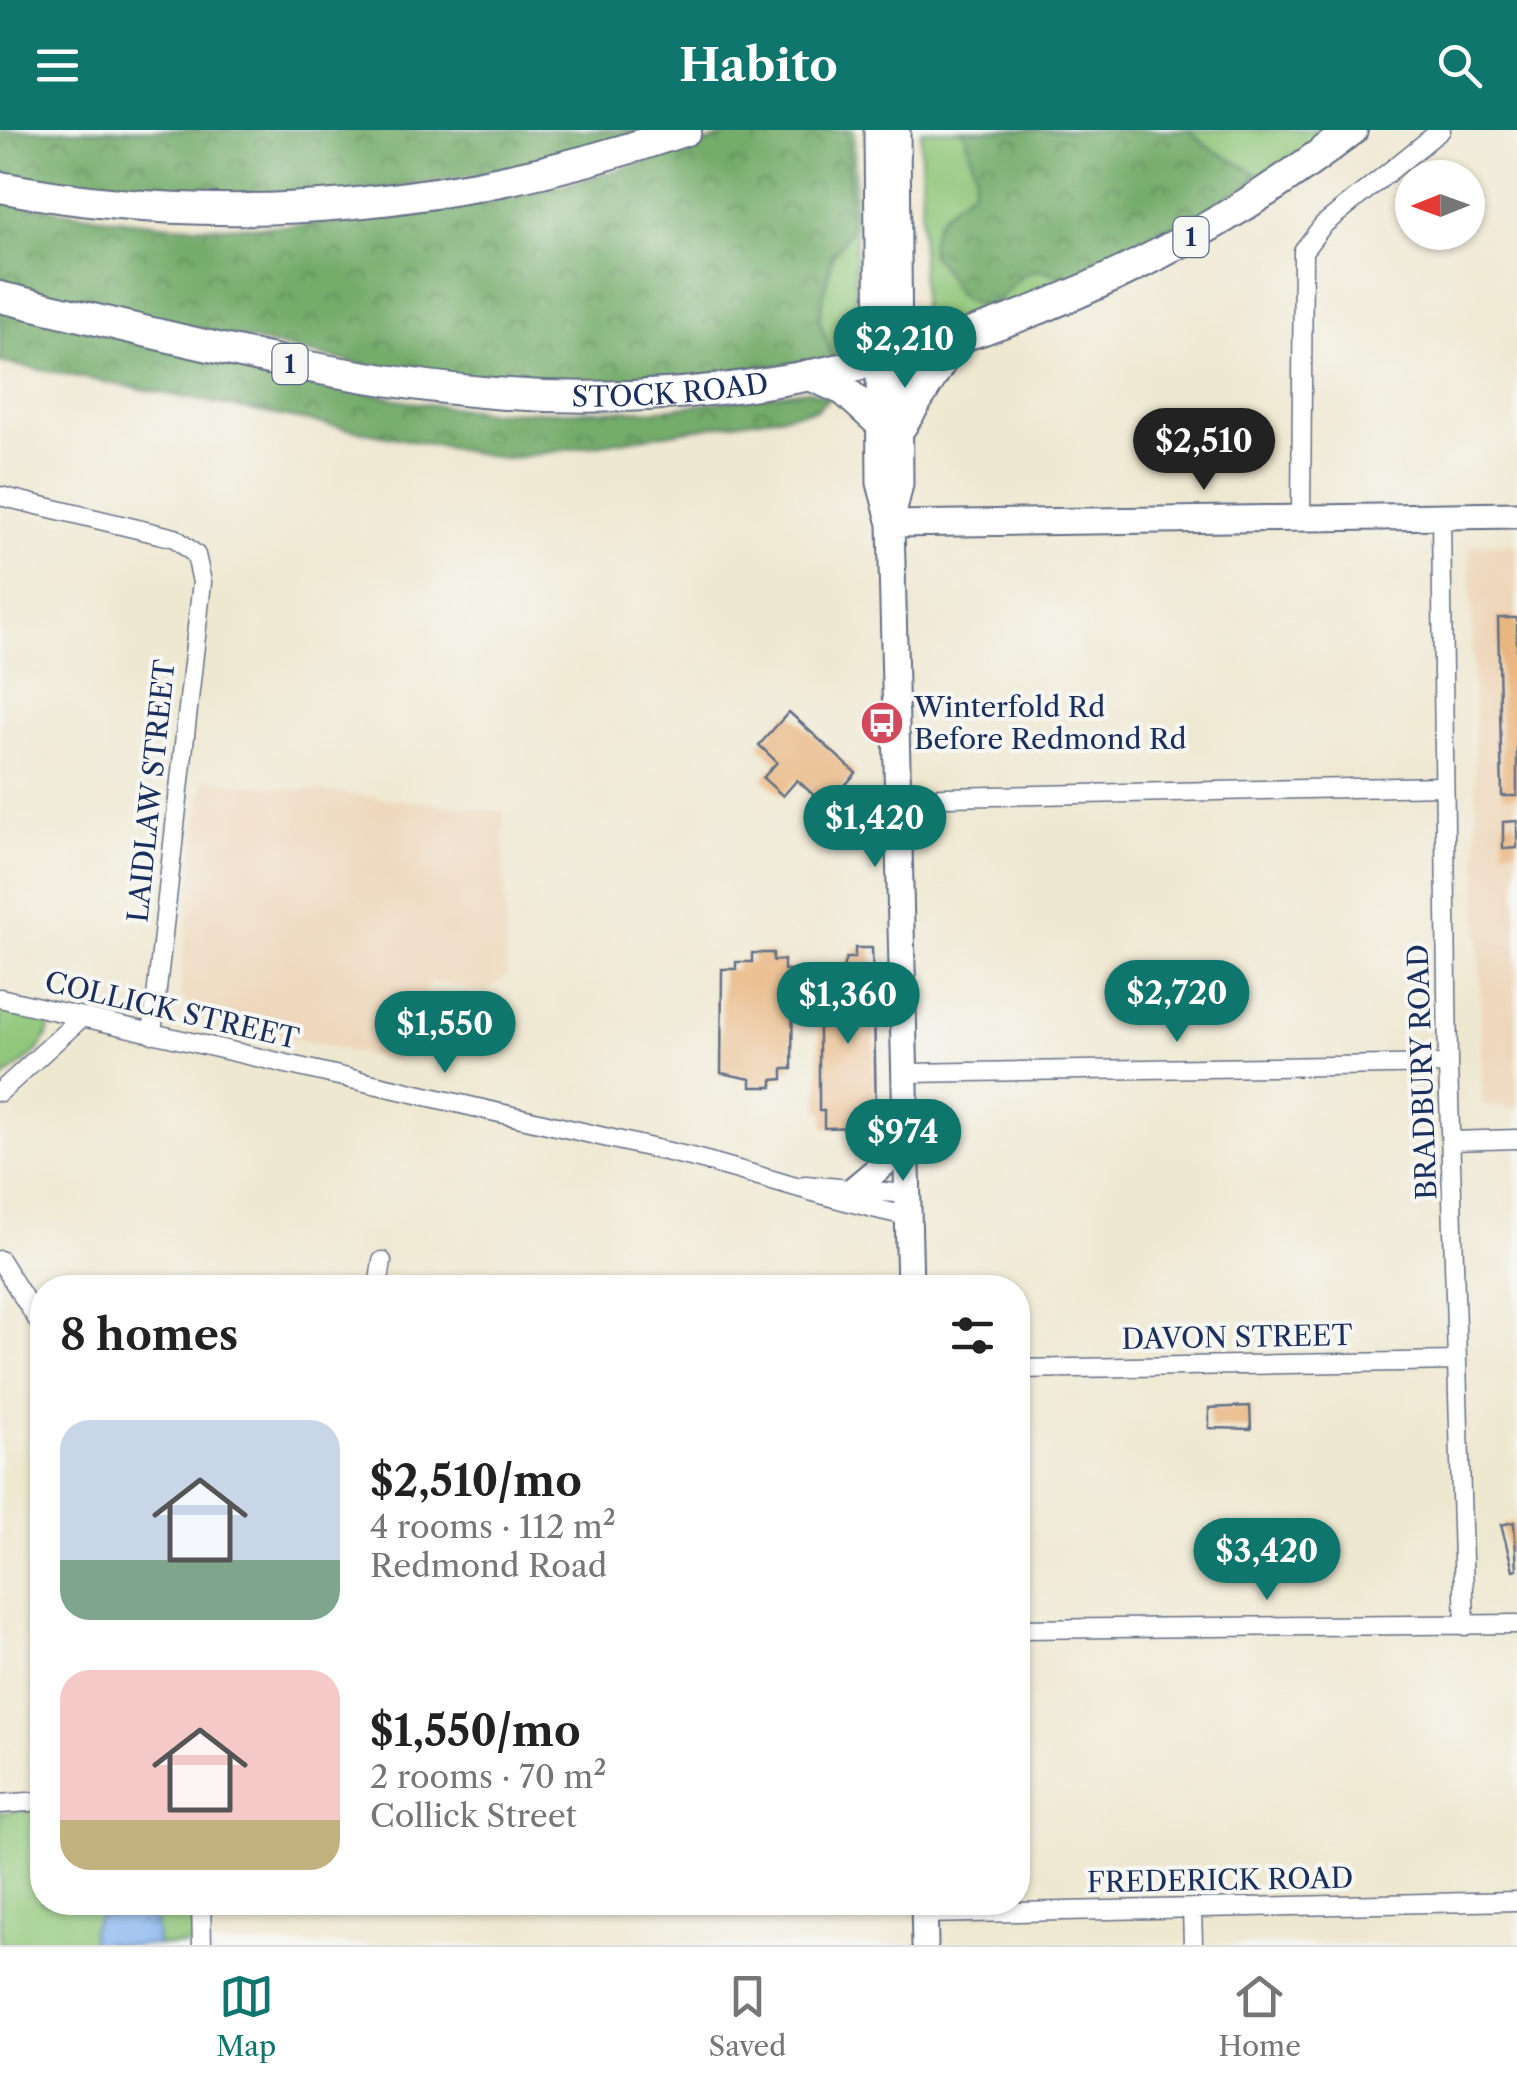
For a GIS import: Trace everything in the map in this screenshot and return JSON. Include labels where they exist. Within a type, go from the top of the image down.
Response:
[{"type":"highway","points":[[0,187],[139,205],[331,206],[497,183],[686,130]]},
{"type":"highway","name":"STOCK ROAD","points":[[0,297],[298,366],[468,391],[640,395],[810,375],[955,339],[1077,294],[1182,242],[1286,179],[1352,130]]},
{"type":"highway","points":[[810,375],[844,390],[890,424],[955,339]]},
{"type":"main road","points":[[877,130],[890,424],[880,484],[891,524],[910,1275]]},
{"type":"main road","points":[[888,357],[897,130]]},
{"type":"main road","points":[[891,524],[1517,516]]},
{"type":"main road","points":[[855,1188],[891,1158],[907,1136]]},
{"type":"main road","points":[[924,1915],[924,1945]]},
{"type":"street","points":[[1301,520],[1303,251],[1323,225],[1441,130]]},
{"type":"street","name":"LAIDLAW STREET","points":[[0,496],[176,538],[196,555],[202,582],[152,1034]]},
{"type":"street","name":"BRADBURY ROAD","points":[[1441,517],[1448,1064],[1466,1626]]},
{"type":"street","points":[[900,798],[1442,786]]},
{"type":"street","name":"COLLICK STREET","points":[[0,998],[799,1184],[855,1188],[908,1205]]},
{"type":"street","points":[[0,1092],[80,1018]]},
{"type":"street","points":[[907,1073],[1448,1064]]},
{"type":"street","points":[[1451,1141],[1517,1139]]},
{"type":"street","name":"COLLICK STREET","points":[[799,1184],[831,1201],[908,1205]]},
{"type":"street","points":[[0,1260],[30,1308]]},
{"type":"street","points":[[380,1275],[382,1261]]},
{"type":"street","name":"DAVON STREET","points":[[1030,1369],[1457,1361]]},
{"type":"street","points":[[1030,1629],[1517,1624]]},
{"type":"street","points":[[0,1804],[30,1801]]},
{"type":"street","name":"FREDERICK ROAD","points":[[1030,1908],[1517,1901]]},
{"type":"street","points":[[1192,1908],[1193,1945]]},
{"type":"street","points":[[201,1915],[202,1945]]},
{"type":"shaded area","points":[[1470,545],[1517,545],[1517,1108],[1483,1104]]},
{"type":"shaded area","points":[[202,779],[503,811],[507,976],[483,992],[429,980],[422,1007],[408,1004],[395,1061],[199,1017],[180,995]]},
{"type":"green space","points":[[0,130],[649,130],[550,158],[445,180],[339,194],[236,197],[118,190],[0,176]]},
{"type":"green space","points":[[742,130],[846,130],[850,231],[832,256],[819,319],[833,358],[630,386],[405,374],[0,285],[0,200],[94,216],[189,226],[330,223],[470,205],[540,190],[676,153]]},
{"type":"green space","points":[[846,130],[854,130],[856,331],[850,353],[833,358],[819,319],[832,256],[850,231]]},
{"type":"green space","points":[[921,130],[1331,130],[1165,238],[1035,300],[922,333]]},
{"type":"green space","points":[[963,130],[1189,130],[1208,147],[1256,173],[1252,183],[1192,218],[1156,231],[1087,272],[1070,278],[1032,271],[997,300],[980,305],[962,297],[931,255],[936,224],[973,189],[976,173]]},
{"type":"green space","points":[[0,308],[410,402],[487,412],[658,410],[808,390],[829,398],[816,410],[507,459],[0,362]]},
{"type":"green space","points":[[0,1005],[46,1018],[48,1027],[47,1036],[35,1053],[0,1081]]},
{"type":"green space","points":[[30,1810],[30,1915],[193,1915],[194,1945],[0,1945],[0,1812]]},
{"type":"water","points":[[145,1915],[155,1922],[157,1945],[92,1945],[91,1930],[99,1916]]},
{"type":"building","points":[[1498,618],[1517,618],[1517,796],[1502,796]]},
{"type":"building","points":[[789,712],[856,773],[826,806],[797,780],[783,796],[763,778],[777,762],[759,745]]},
{"type":"building","points":[[1517,821],[1517,848],[1503,849],[1503,822]]},
{"type":"building","points":[[855,948],[872,948],[873,975],[861,975],[862,1004],[874,1004],[876,1119],[858,1119],[858,1127],[824,1128],[824,1111],[819,1111],[819,1003],[828,1003],[827,977],[840,977],[846,958],[855,958]]},
{"type":"building","points":[[752,953],[773,953],[773,961],[784,960],[784,970],[793,970],[792,1069],[783,1069],[783,1079],[772,1080],[772,1087],[751,1087],[751,1079],[721,1073],[722,969],[736,969],[736,962],[752,962]]},
{"type":"building","points":[[1250,1406],[1251,1429],[1209,1428],[1209,1408]]},
{"type":"building","points":[[1514,1522],[1517,1569],[1513,1570],[1501,1525]]},
{"type":"place","name":"Winterfold Rd Before Redmond Rd","points":[[882,723]]}]
